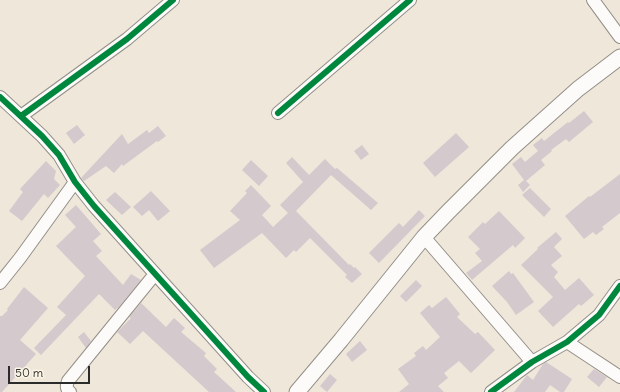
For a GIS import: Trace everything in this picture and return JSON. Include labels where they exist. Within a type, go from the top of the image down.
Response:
[{"type":"main road","points":[[297,392],[424,237],[512,148],[578,89],[620,57]]},
{"type":"street","points":[[21,116],[127,39],[173,0]]},
{"type":"street","points":[[278,112],[410,0]]},
{"type":"street","points":[[593,0],[620,37]]},
{"type":"street","points":[[0,97],[42,136],[58,155],[75,182],[105,218],[248,377],[264,392]]},
{"type":"street","points":[[0,283],[75,182]]},
{"type":"street","points":[[424,237],[532,362]]},
{"type":"street","points":[[70,392],[66,385],[68,381],[155,274]]},
{"type":"street","points":[[491,392],[532,362],[567,342],[599,314],[620,286]]},
{"type":"street","points":[[567,342],[620,377]]},
{"type":"building","points":[[584,111],[593,122],[569,142],[566,139],[551,150],[552,151],[541,160],[545,165],[526,181],[530,185],[523,192],[518,185],[524,180],[512,164],[521,157],[525,162],[538,151],[533,145],[542,138],[544,141]]},
{"type":"building","points":[[77,125],[85,135],[74,144],[66,133]]},
{"type":"building","points":[[158,126],[166,136],[123,166],[122,164],[114,173],[106,166],[84,181],[81,178],[122,134],[128,144],[147,130],[149,133]]},
{"type":"building","points":[[456,133],[469,147],[435,177],[423,163]]},
{"type":"building","points":[[362,145],[369,154],[361,160],[354,151]]},
{"type":"building","points":[[292,157],[309,175],[325,159],[335,169],[337,168],[378,203],[371,210],[331,175],[296,211],[349,265],[350,264],[354,268],[355,267],[362,274],[352,283],[345,277],[347,275],[310,238],[296,252],[294,250],[286,258],[262,233],[214,268],[200,250],[240,220],[230,211],[247,193],[245,191],[251,185],[271,206],[262,215],[273,227],[288,213],[280,205],[303,182],[286,163]]},
{"type":"building","points":[[251,160],[268,176],[259,186],[242,170]]},
{"type":"building","points":[[46,161],[56,171],[54,179],[60,185],[48,198],[44,194],[22,221],[9,211],[23,192],[20,189]]},
{"type":"building","points":[[620,174],[620,213],[602,227],[604,229],[596,235],[593,232],[584,239],[565,216],[589,196],[590,197]]},
{"type":"building","points":[[530,188],[551,209],[544,217],[522,195]]},
{"type":"building","points":[[151,191],[170,211],[158,221],[149,210],[142,216],[133,207]]},
{"type":"building","points":[[115,192],[131,207],[122,215],[106,200]]},
{"type":"building","points":[[76,205],[101,234],[93,241],[102,251],[96,256],[123,285],[131,274],[141,280],[115,310],[99,294],[41,355],[34,348],[66,315],[57,307],[85,276],[56,246],[76,227],[65,215]]},
{"type":"building","points":[[419,210],[425,216],[379,263],[369,253],[399,223],[403,227]]},
{"type":"building","points":[[499,211],[525,238],[515,248],[513,245],[472,280],[466,273],[482,261],[475,253],[480,249],[468,237],[483,222],[485,224]]},
{"type":"building","points":[[556,232],[562,239],[554,247],[562,256],[551,265],[558,272],[554,277],[565,290],[579,278],[594,295],[581,306],[579,304],[553,327],[538,311],[553,297],[521,265],[538,249],[537,248]]},
{"type":"building","points":[[509,271],[511,274],[513,273],[534,302],[516,315],[507,302],[492,286]]},
{"type":"building","points":[[416,280],[422,286],[406,302],[400,296]]},
{"type":"building","points":[[24,287],[48,308],[20,340],[36,354],[2,392],[0,392],[0,316],[8,310],[7,309]]},
{"type":"building","points":[[446,297],[460,314],[457,317],[475,334],[478,332],[495,350],[471,373],[459,361],[444,373],[448,378],[438,386],[444,392],[399,392],[409,384],[398,369],[416,356],[414,353],[423,346],[426,350],[440,337],[420,313],[429,305],[432,308]]},
{"type":"building","points":[[141,303],[166,327],[174,318],[185,328],[181,332],[206,353],[204,356],[217,369],[214,372],[236,392],[209,392],[143,331],[130,344],[117,332],[131,318],[129,317]]},
{"type":"building","points":[[84,332],[91,341],[86,348],[78,337]]},
{"type":"building","points":[[360,341],[367,350],[352,362],[346,354]]},
{"type":"building","points":[[546,362],[572,379],[564,392],[560,392],[550,385],[545,392],[514,392],[527,375],[533,380],[543,364]]},
{"type":"building","points":[[594,369],[607,377],[599,387],[587,377]]},
{"type":"building","points":[[330,374],[337,380],[327,392],[320,386]]},
{"type":"cycle path","points":[[21,116],[127,39],[173,0]]},
{"type":"cycle path","points":[[278,113],[410,0]]},
{"type":"cycle path","points":[[0,97],[42,136],[59,155],[75,182],[94,206],[248,377],[264,392]]},
{"type":"cycle path","points":[[491,392],[532,362],[567,342],[599,315],[620,286]]}]
